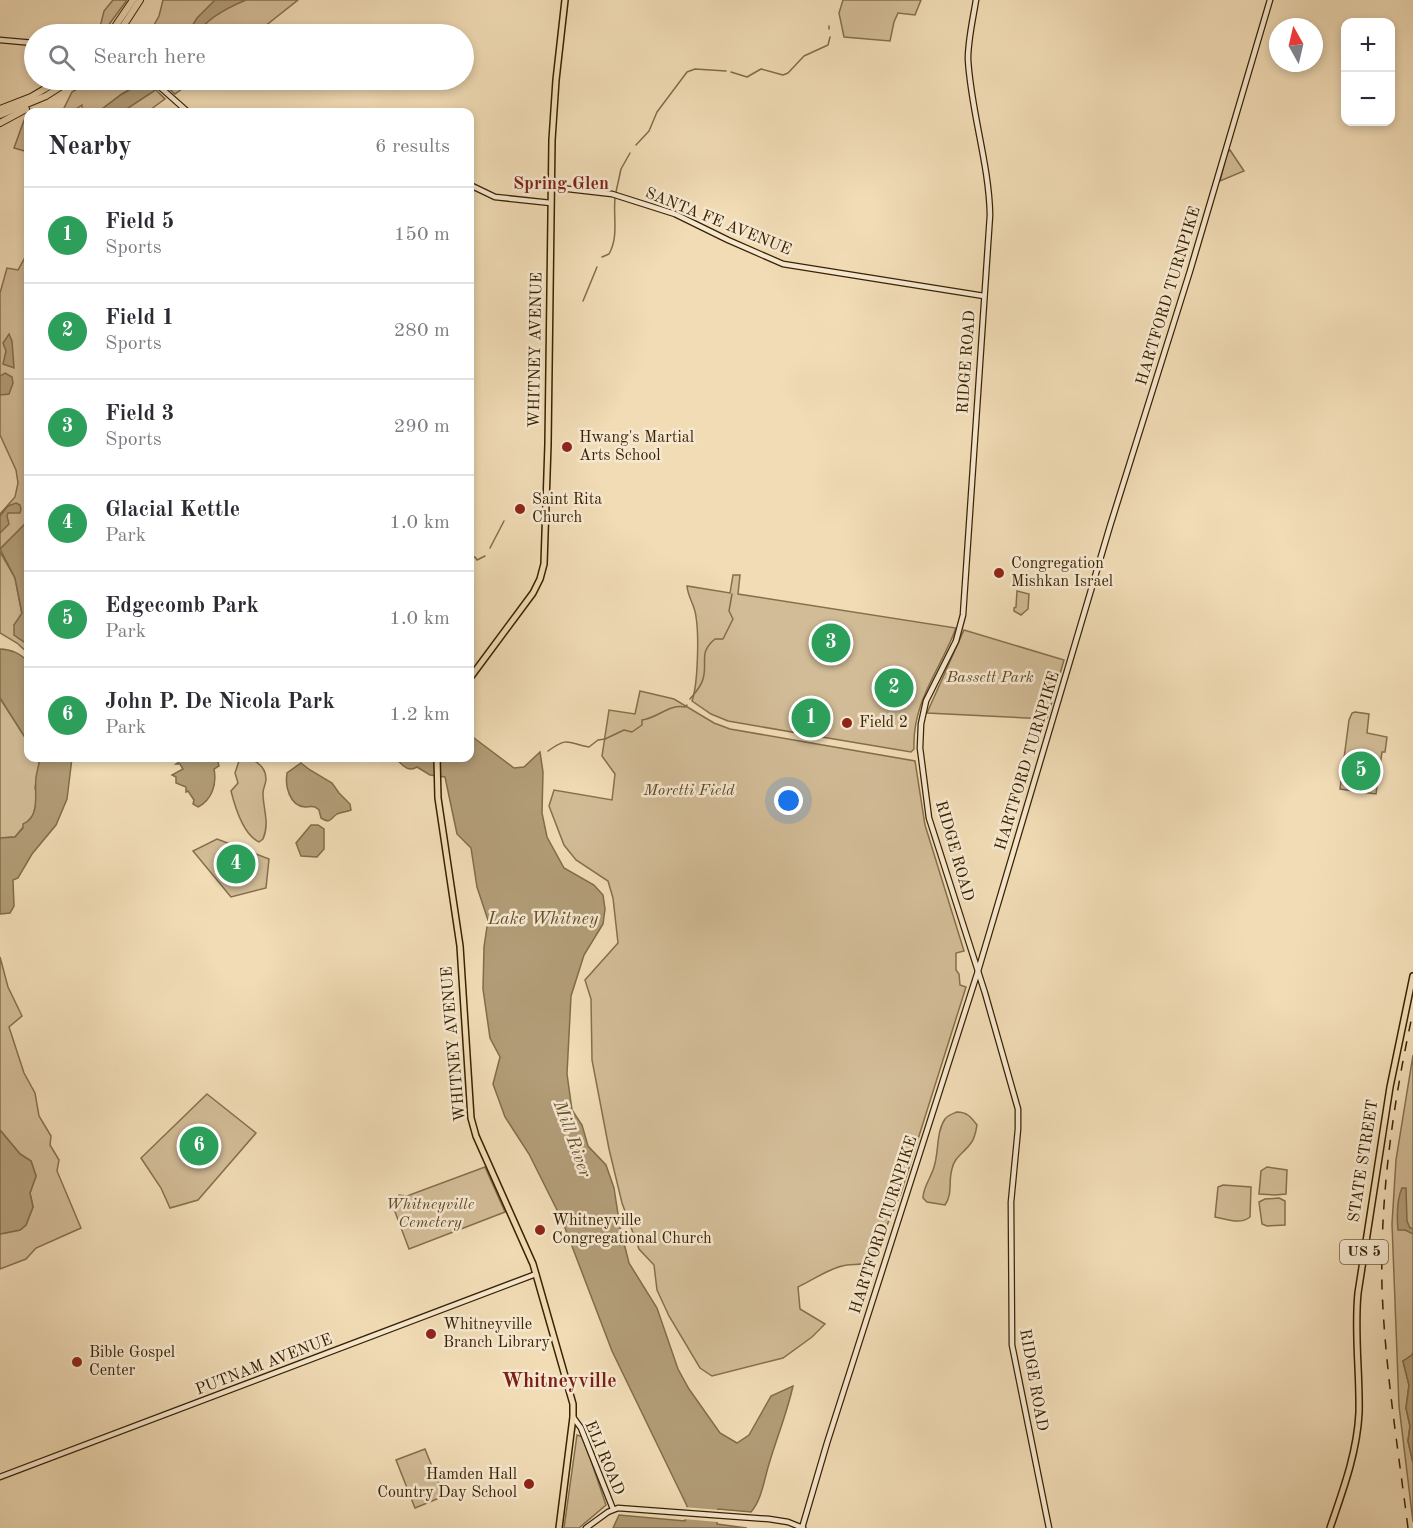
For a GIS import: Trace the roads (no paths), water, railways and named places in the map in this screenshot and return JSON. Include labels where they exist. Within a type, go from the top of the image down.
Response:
[{"type":"highway","points":[[122,24],[133,0]]},
{"type":"highway","points":[[124,24],[140,0]]},
{"type":"highway","points":[[0,109],[48,90]]},
{"type":"highway","points":[[0,115],[51,90]]},
{"type":"highway","points":[[28,108],[41,101],[45,93]]},
{"type":"highway","points":[[0,123],[24,110]]},
{"type":"main road","name":"WHITNEY AVENUE","points":[[474,673],[527,603],[543,572],[548,444],[551,187],[556,80],[566,0]]},
{"type":"main road","name":"RIDGE ROAD","points":[[976,0],[969,42],[969,60],[989,202],[990,226],[963,615],[956,641],[927,697],[922,715],[920,740],[929,818],[978,971],[1018,1109],[1011,1202],[1012,1345],[1049,1528]]},
{"type":"main road","name":"HARTFORD TURNPIKE","points":[[802,1528],[978,971],[1270,0]]},
{"type":"main road","points":[[0,40],[24,42]]},
{"type":"main road","points":[[163,90],[184,108]]},
{"type":"main road","points":[[474,187],[495,196],[551,203]]},
{"type":"main road","name":"SANTA FE AVENUE","points":[[551,187],[612,194],[675,214],[783,264],[984,296]]},
{"type":"main road","name":"WHITNEY AVENUE","points":[[437,762],[438,798],[460,946],[471,1118],[536,1274],[569,1391],[573,1417],[559,1528]]},
{"type":"main road","name":"STATE STREET","points":[[1330,1528],[1352,1463],[1356,1441],[1359,1412],[1356,1318],[1358,1293],[1390,1087],[1413,976]]},
{"type":"main road","name":"PUTNAM AVENUE","points":[[0,1477],[536,1274]]},
{"type":"main road","name":"ELI ROAD","points":[[573,1417],[581,1428],[613,1509]]},
{"type":"main road","points":[[586,1528],[613,1509],[775,1520],[802,1528]]},
{"type":"water","points":[[215,0],[246,0],[212,18],[205,24],[193,24]]},
{"type":"water","points":[[129,90],[156,90],[128,108],[103,108]]},
{"type":"water","points":[[9,334],[12,341],[14,368],[3,364],[6,351],[3,343]]},
{"type":"water","points":[[5,373],[12,377],[13,383],[9,394],[0,395],[0,376]]},
{"type":"water","points":[[16,503],[20,505],[20,513],[8,513],[9,524],[0,533],[0,516],[8,506]]},
{"type":"water","points":[[24,525],[24,642],[14,635],[14,625],[22,613],[15,578],[0,549]]},
{"type":"water","points":[[0,649],[16,653],[24,658],[24,736],[0,698]]},
{"type":"water","name":"Lake Whitney","points":[[474,738],[514,768],[524,767],[540,752],[543,772],[542,813],[547,837],[564,868],[594,885],[603,895],[605,909],[603,924],[584,955],[571,996],[567,1074],[572,1110],[582,1125],[588,1146],[606,1165],[614,1188],[629,1263],[657,1308],[678,1369],[720,1433],[737,1443],[749,1435],[771,1396],[793,1386],[755,1507],[751,1512],[718,1509],[717,1524],[747,1528],[613,1528],[619,1515],[685,1521],[687,1506],[612,1351],[562,1220],[529,1154],[505,1117],[493,1084],[500,1057],[490,1038],[483,989],[484,947],[488,920],[477,887],[471,848],[457,834],[445,777],[430,775],[417,767],[410,769],[399,762],[474,762]]},
{"type":"water","points":[[39,762],[72,762],[67,799],[56,825],[32,854],[18,878],[13,880],[14,906],[10,913],[0,914],[0,838],[15,837],[23,828],[23,824],[32,816],[36,804],[36,777]]},
{"type":"water","points":[[179,762],[218,762],[219,766],[214,769],[215,780],[210,796],[198,807],[193,804],[194,800],[188,791],[186,792],[186,787],[176,783],[176,777],[172,775],[183,769],[180,764],[176,764]]},
{"type":"water","points":[[301,763],[332,783],[350,804],[351,810],[337,814],[327,821],[321,818],[319,810],[315,807],[300,806],[295,803],[289,794],[287,773]]},
{"type":"water","points":[[311,825],[318,825],[324,829],[324,849],[317,857],[301,856],[296,843]]},
{"type":"water","points":[[0,1130],[20,1154],[31,1161],[36,1176],[30,1193],[33,1207],[26,1225],[20,1230],[0,1234]]},
{"type":"water","points":[[1402,1188],[1406,1188],[1407,1221],[1410,1228],[1413,1228],[1413,1234],[1405,1230],[1398,1230],[1398,1203]]},
{"type":"water","points":[[1413,1352],[1413,1463],[1408,1441],[1410,1426],[1406,1408],[1409,1385],[1403,1361]]},
{"type":"waterway","points":[[731,72],[747,77],[761,69],[783,75],[788,73],[804,56],[828,45],[830,37]]},
{"type":"waterway","points":[[636,145],[649,131],[657,112],[687,72],[695,69],[726,71]]},
{"type":"waterway","points":[[616,192],[621,169],[630,153]]},
{"type":"waterway","points":[[602,257],[609,254],[614,240],[615,198]]},
{"type":"waterway","points":[[583,301],[597,267]]},
{"type":"waterway","points":[[490,548],[504,521]]},
{"type":"waterway","points":[[474,557],[477,560],[485,556]]},
{"type":"waterway","points":[[690,699],[702,682],[707,649],[715,639],[723,639],[733,619],[729,611],[732,594]]},
{"type":"waterway","points":[[548,751],[564,742],[589,747],[598,740],[624,730],[632,732],[642,725],[642,720],[673,707],[687,705]]},
{"type":"railway","points":[[1408,1528],[1386,1348],[1382,1253],[1389,1149],[1399,1080],[1413,1012]]},
{"type":"place","name":"Hwang's Martial Arts School","points":[[567,447]]},
{"type":"place","name":"Saint Rita Church","points":[[520,509]]},
{"type":"place","name":"Congregation Mishkan Israel","points":[[999,573]]},
{"type":"place","name":"Field 3","points":[[831,643]]},
{"type":"place","name":"Field 1","points":[[894,688]]},
{"type":"place","name":"Field 5","points":[[811,718]]},
{"type":"place","name":"Field 2","points":[[847,723]]},
{"type":"place","name":"Edgecomb Park","points":[[1361,771]]},
{"type":"place","name":"Glacial Kettle","points":[[236,864]]},
{"type":"place","name":"John P. De Nicola Park","points":[[199,1146]]},
{"type":"place","name":"Whitneyville Congregational Church","points":[[540,1230]]},
{"type":"place","name":"Whitneyville Branch Library","points":[[431,1334]]},
{"type":"place","name":"Bible Gospel Center","points":[[77,1362]]},
{"type":"place","name":"Hamden Hall Country Day School","points":[[529,1484]]},
{"type":"district","name":"Spring Glen","points":[[561,184]]},
{"type":"district","name":"Whitneyville","points":[[559,1382]]},
{"type":"park label","name":"Bassett Park","points":[[990,678]]},
{"type":"park label","name":"Moretti Field","points":[[689,791]]},
{"type":"park label","name":"Whitneyville Cemetery","points":[[430,1214]]},
{"type":"water label","name":"Mill River","points":[[572,1139]]}]
